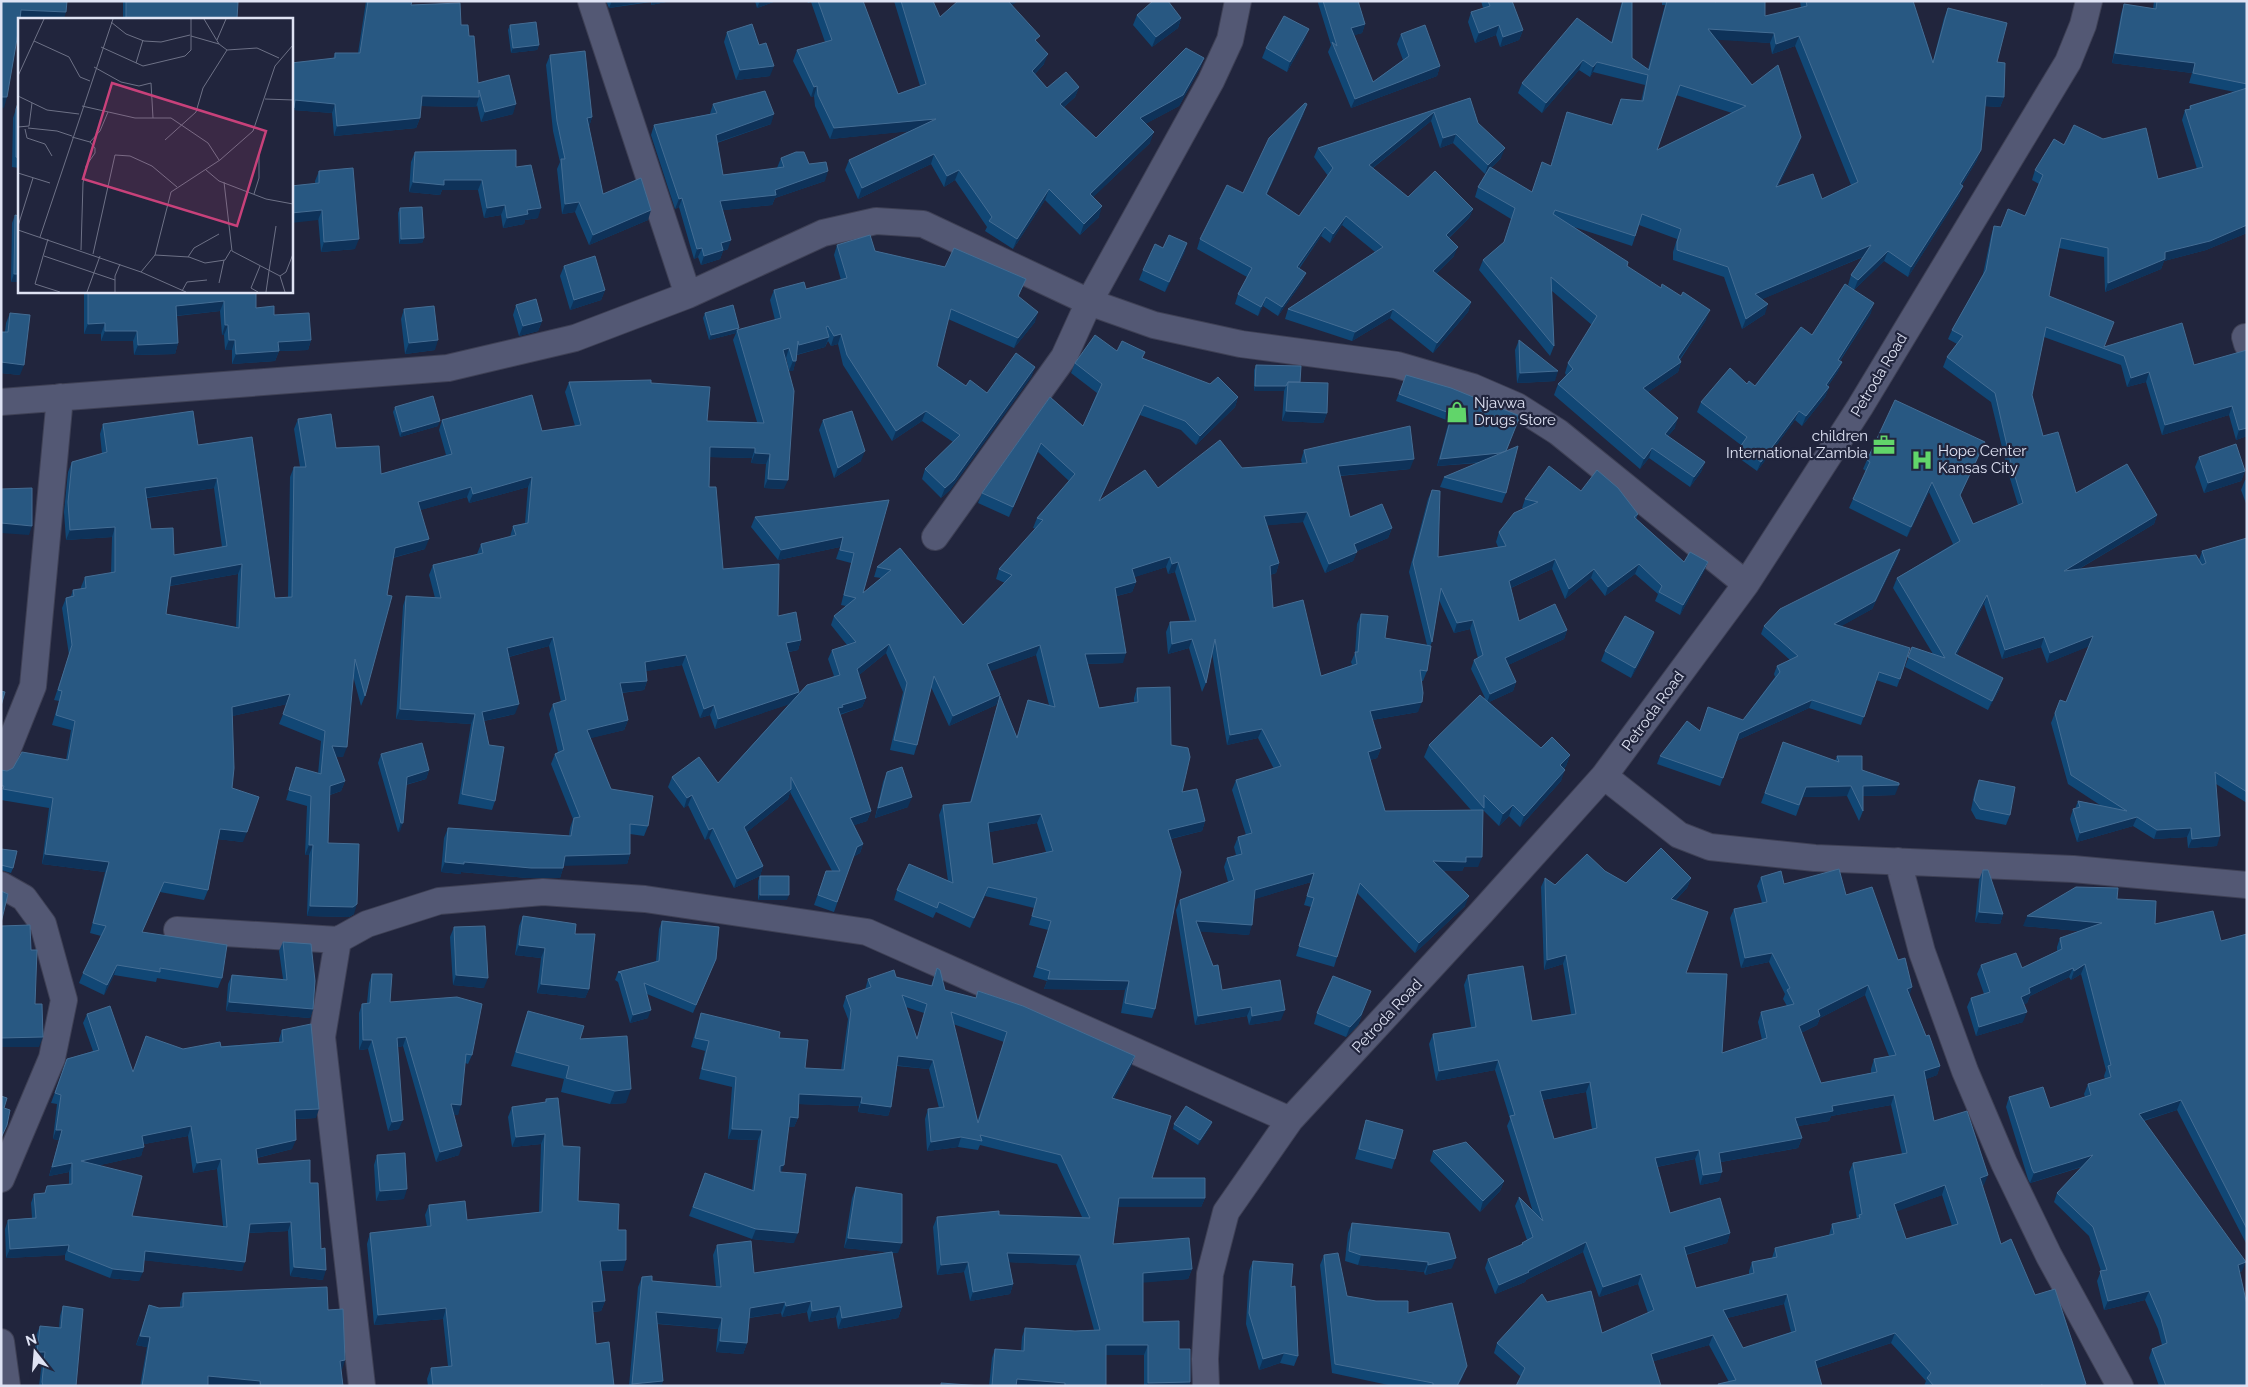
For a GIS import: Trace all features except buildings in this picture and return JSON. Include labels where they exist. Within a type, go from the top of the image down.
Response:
[{"type":"street","points":[[591,1],[688,295]]},
{"type":"street","points":[[935,537],[1064,357],[1089,302],[1211,81],[1230,40],[1238,1]]},
{"type":"street","name":"Petroda Road","points":[[1206,1386],[1205,1359],[1210,1274],[1226,1212],[1290,1120],[1481,914],[1604,776],[1746,584],[1860,407],[2062,71],[2083,25],[2089,1]]},
{"type":"street","points":[[1,402],[448,368],[575,338],[688,295],[823,233],[876,221],[923,224],[1089,302],[1154,325],[1241,344],[1397,364],[1482,391],[1517,406],[1558,432],[1746,584]]},
{"type":"street","points":[[1,766],[33,686],[60,397]]},
{"type":"street","points":[[1604,776],[1679,835],[1710,848],[1815,858],[2073,869],[2247,885]]},
{"type":"street","points":[[1898,861],[1922,952],[1965,1072],[2004,1163],[2049,1256],[2120,1386]]},
{"type":"street","points":[[1,885],[24,898],[43,924],[64,1000],[52,1058],[1,1179]]},
{"type":"street","points":[[177,930],[338,940],[367,924],[439,901],[543,892],[645,899],[868,932],[1290,1120]]},
{"type":"street","points":[[338,940],[322,1037],[362,1386]]},
{"type":"street","points":[[1,1342],[8,1386]]},
{"type":"place","name":"Njavwa Drugs Store","points":[[1457,412]]},
{"type":"place","name":"children International Zambia","points":[[1884,445]]},
{"type":"place","name":"Hope Center Kansas City","points":[[1922,460]]}]
